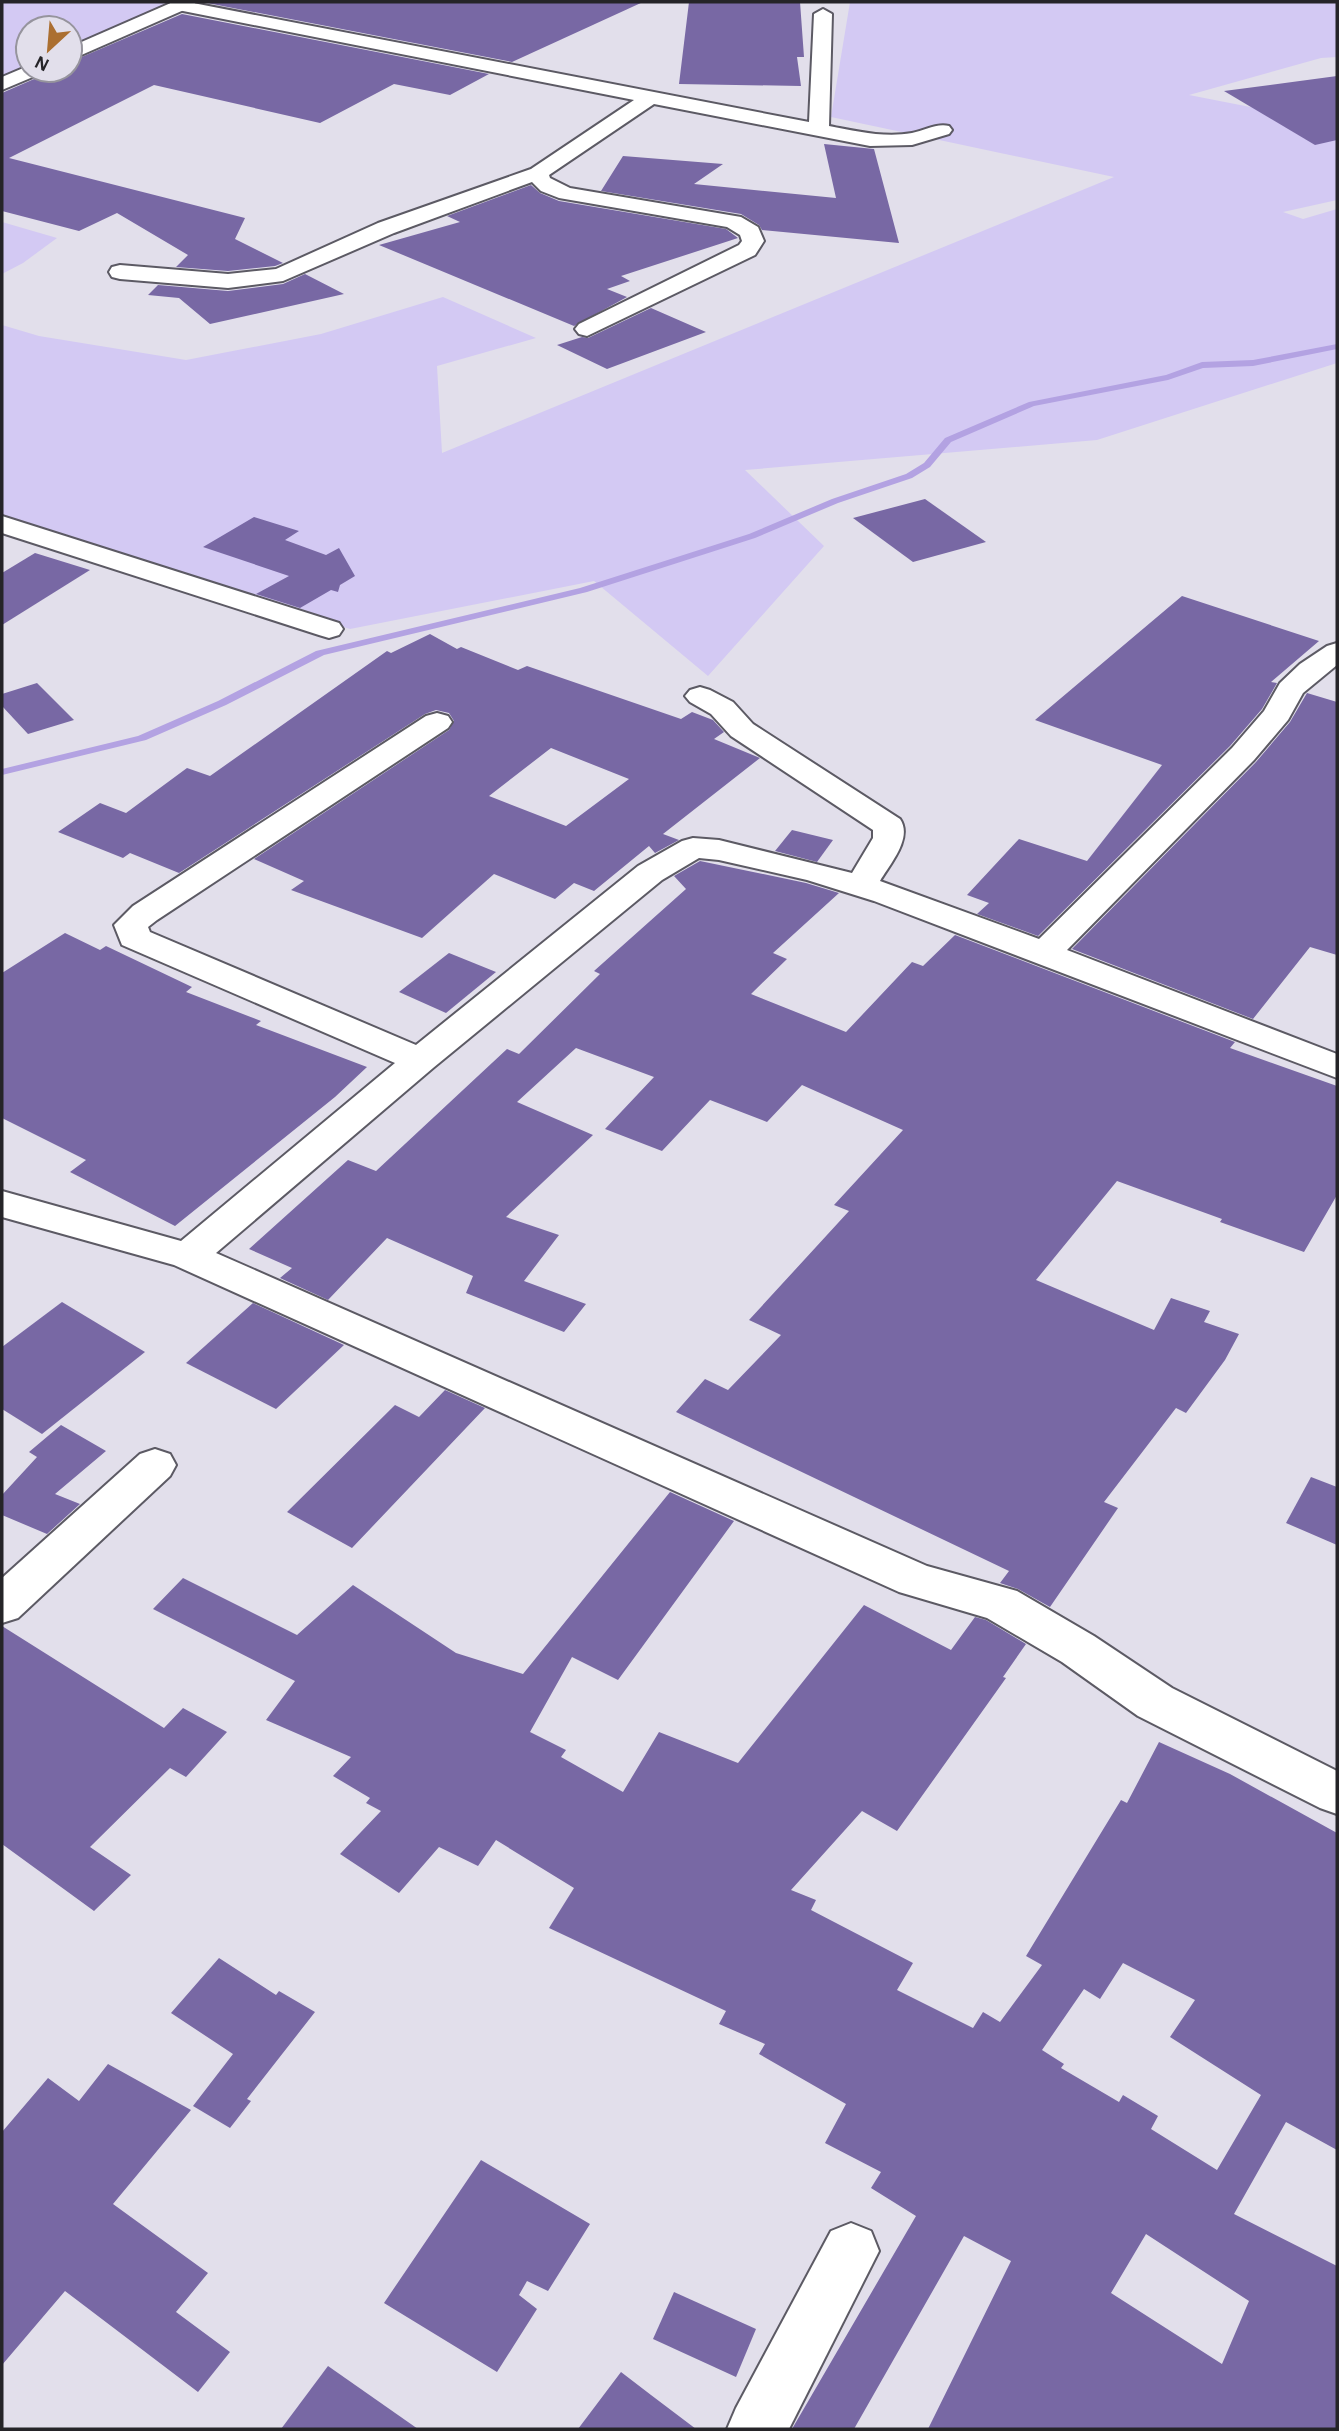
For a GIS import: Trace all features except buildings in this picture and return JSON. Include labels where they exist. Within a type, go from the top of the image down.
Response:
[{"type":"street","points":[[84,48],[183,4],[819,130],[891,141],[912,139],[942,130]]},
{"type":"street","points":[[819,130],[822,14]]},
{"type":"street","points":[[120,272],[229,281],[283,274],[386,228],[538,173],[650,98]]},
{"type":"street","points":[[538,173],[540,181],[548,188],[566,194],[733,222],[750,232],[753,241],[747,250],[587,329]]},
{"type":"street","points":[[2,524],[329,629]]},
{"type":"street","points":[[1045,953],[1243,754],[1277,714],[1290,689],[1310,670],[1337,652]]},
{"type":"street","points":[[700,696],[722,708],[742,730],[889,826],[889,838],[861,886]]},
{"type":"street","points":[[420,1060],[134,937],[131,925],[157,905],[437,722]]},
{"type":"street","points":[[188,1256],[420,1060],[650,873],[693,848],[760,858],[861,886],[1045,953],[1337,1067]]},
{"type":"street","points":[[2,1204],[188,1256],[915,1580],[1001,1604],[1077,1649],[1155,1702],[1337,1794]]},
{"type":"street","points":[[2,1605],[155,1465]]},
{"type":"street","points":[[757,2429],[851,2251]]},
{"type":"shaded area","points":[[2,2],[188,4],[84,48],[84,14],[14,14],[14,77],[2,82]]},
{"type":"shaded area","points":[[850,2],[1337,2],[1337,57],[1321,58],[1189,95],[1337,124],[1337,200],[1283,212],[1303,219],[1337,209],[1337,363],[1097,440],[745,470],[824,546],[708,676],[594,581],[350,629],[2,519],[2,325],[39,336],[186,360],[321,334],[443,297],[536,338],[437,366],[442,453],[1114,177],[831,117]]},
{"type":"shaded area","points":[[2,222],[57,238],[23,263],[2,274]]},
{"type":"waterway","points":[[2,772],[142,738],[222,703],[320,653],[583,590],[752,536],[835,501],[909,476],[927,465],[948,440],[1032,404],[1168,377],[1202,365],[1253,363],[1337,346]]}]
